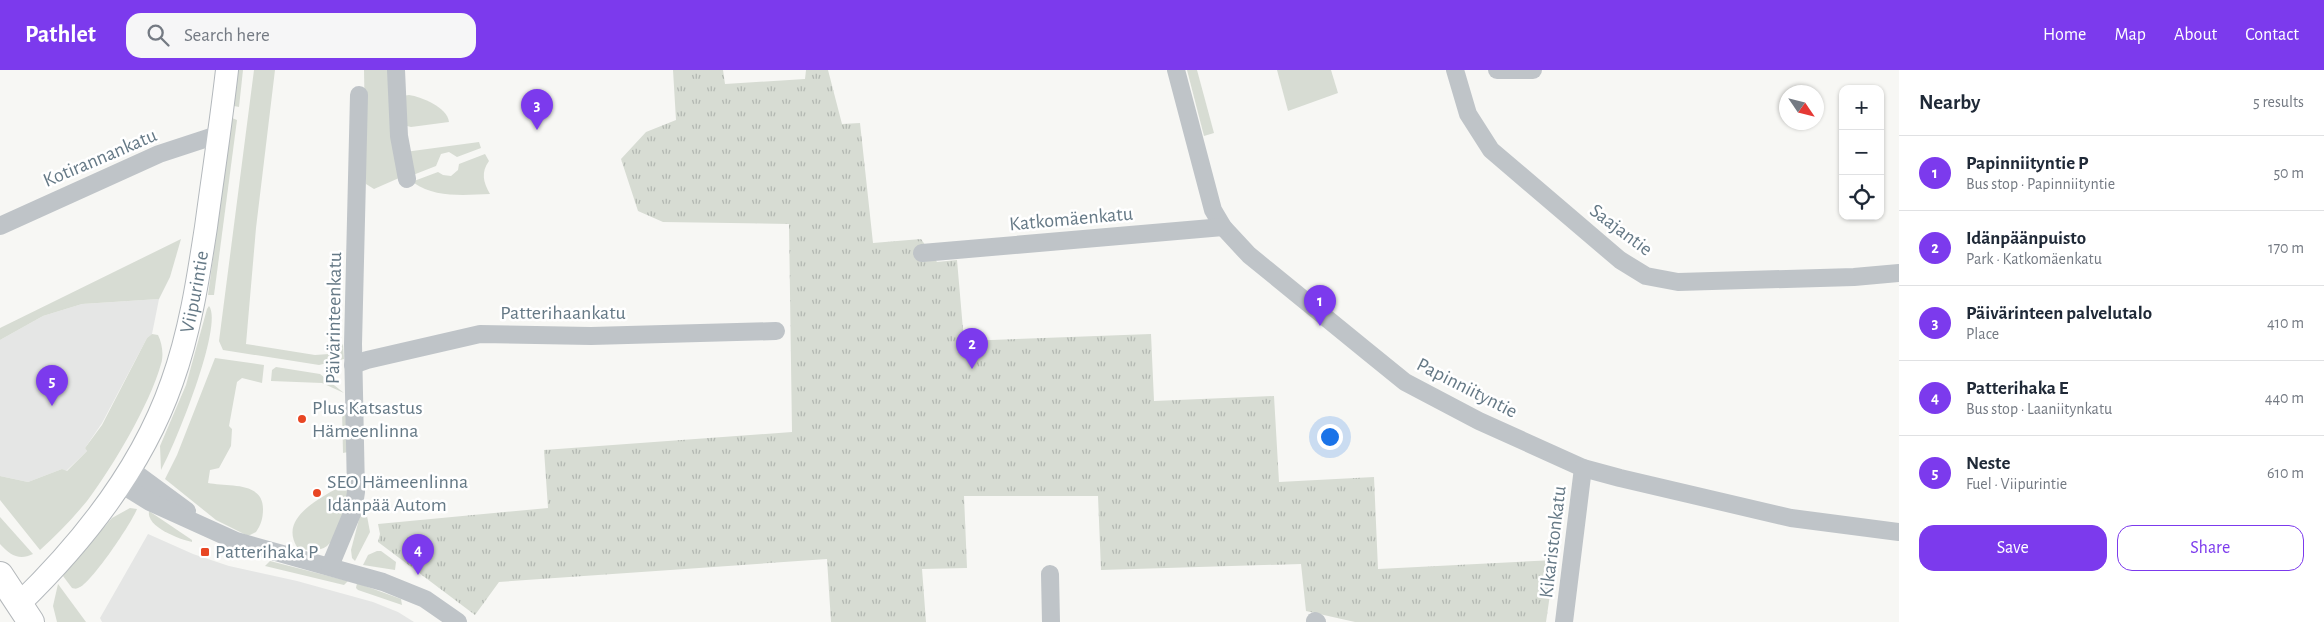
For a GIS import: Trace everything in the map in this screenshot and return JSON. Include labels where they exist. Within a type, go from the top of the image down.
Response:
[{"type":"main road","name":"Viipurintie","points":[[15,598],[46,578],[73,549],[140,452],[172,383],[195,298],[220,134],[227,70]]},
{"type":"main road","name":"Viipurintie","points":[[15,598],[120,483]]},
{"type":"main road","name":"Viipurintie","points":[[41,622],[40,597],[46,578]]},
{"type":"street","points":[[396,70],[399,136],[406,179]]},
{"type":"street","name":"Papinniityntie","points":[[1176,70],[1213,210],[1223,227],[1249,255],[1405,382],[1464,413],[1583,468],[1676,492],[1791,518],[1899,532]]},
{"type":"street","name":"Saajantie","points":[[1455,70],[1468,114],[1491,150],[1620,260],[1646,276],[1678,282],[1854,277],[1899,273]]},
{"type":"street","points":[[1497,70],[1532,70]]},
{"type":"street","name":"Päivärinteenkatu","points":[[330,566],[353,511],[356,492],[354,365],[359,95]]},
{"type":"street","name":"Kotirannankatu","points":[[0,226],[159,154],[220,134]]},
{"type":"street","name":"Katkomäenkatu","points":[[922,253],[1223,227]]},
{"type":"street","name":"Patterihaankatu","points":[[354,365],[367,360],[480,334],[591,336],[776,331]]},
{"type":"street","name":"Kikaristonkatu","points":[[1564,622],[1583,468]]},
{"type":"street","points":[[120,483],[150,502],[206,528],[261,550],[330,566],[402,589],[424,599],[458,622]]},
{"type":"street","points":[[1050,574],[1051,622]]},
{"type":"shaded area","points":[[159,299],[152,334],[147,338],[102,423],[85,448],[87,451],[66,471],[62,469],[28,482],[0,476],[0,340],[43,316],[82,304]]},
{"type":"shaded area","points":[[148,534],[193,554],[229,566],[297,581],[373,602],[398,612],[414,622],[102,622],[100,618]]},
{"type":"green space","points":[[238,70],[243,70],[239,107],[234,106]]},
{"type":"green space","points":[[254,70],[275,70],[256,228],[246,344],[315,355],[329,354],[343,344],[344,359],[319,365],[223,350],[219,341]]},
{"type":"green space","points":[[364,70],[389,70],[399,178],[374,189],[366,184]]},
{"type":"green space","points":[[673,70],[723,70],[725,84],[805,79],[806,70],[828,70],[842,124],[860,123],[873,243],[921,239],[937,262],[957,260],[964,341],[1151,334],[1154,401],[1274,396],[1279,482],[1374,477],[1378,569],[1555,560],[1546,622],[1355,622],[1306,611],[1301,564],[1101,570],[1098,496],[964,496],[967,568],[922,569],[926,622],[831,622],[827,559],[499,582],[475,615],[378,542],[380,534],[378,524],[548,508],[544,450],[792,432],[789,224],[663,222],[638,211],[621,159],[646,132],[676,120]]},
{"type":"green space","points":[[1187,70],[1197,70],[1214,133],[1204,136]]},
{"type":"green space","points":[[1277,70],[1331,70],[1338,93],[1288,111]]},
{"type":"green space","points":[[409,95],[427,100],[439,107],[449,122],[407,126],[402,96]]},
{"type":"green space","points":[[232,118],[237,120],[214,295],[208,295]]},
{"type":"green space","points":[[479,142],[481,148],[457,157],[449,152],[441,154],[436,166],[413,175],[405,152]]},
{"type":"green space","points":[[485,154],[489,161],[486,165],[484,177],[490,194],[450,195],[422,188],[414,183],[414,181],[438,172],[451,176],[458,170],[459,164]]},
{"type":"green space","points":[[181,239],[170,277],[159,299],[82,304],[43,316],[0,340],[0,328]]},
{"type":"green space","points":[[209,306],[212,318],[210,337],[204,360],[186,413],[161,470],[160,446],[186,385]]},
{"type":"green space","points":[[152,334],[158,335],[162,349],[162,360],[156,380],[139,416],[108,471],[87,501],[40,550],[0,500],[0,476],[28,482],[62,469],[67,471],[87,451],[85,448],[102,425],[147,338]]},
{"type":"green space","points":[[215,358],[264,365],[262,383],[242,378],[237,382],[229,426],[232,429],[231,446],[219,468],[210,470],[208,483],[243,487],[257,494],[263,509],[262,518],[256,532],[248,536],[216,520],[165,479],[177,455]]},
{"type":"green space","points":[[276,367],[320,374],[344,393],[322,383],[271,381],[272,370]]},
{"type":"green space","points":[[342,410],[346,411],[348,452],[343,453]]},
{"type":"green space","points":[[344,484],[347,485],[348,491],[346,508],[331,541],[324,548],[316,550],[297,547],[293,536],[294,526],[298,517],[315,501]]},
{"type":"green space","points":[[364,500],[370,532],[355,561],[352,558],[351,550]]},
{"type":"green space","points":[[130,508],[137,509],[111,551],[86,582],[78,588],[72,588],[63,576],[66,571],[112,518]]},
{"type":"green space","points":[[149,511],[192,540],[192,542],[172,535],[158,527],[149,517]]},
{"type":"green space","points":[[0,517],[33,554],[23,557],[15,556],[0,544]]},
{"type":"green space","points":[[381,551],[396,562],[395,570],[363,565],[368,555]]},
{"type":"green space","points":[[270,561],[348,581],[344,585],[265,566]]},
{"type":"green space","points":[[357,583],[401,599],[402,605],[358,590],[356,588]]},
{"type":"green space","points":[[58,584],[86,622],[57,622],[53,606]]},
{"type":"place","name":"Päivärinteen palvelutalo","points":[[537,130]]},
{"type":"place","name":"Papinniityntie P","points":[[1320,326]]},
{"type":"place","name":"Idänpäänpuisto","points":[[972,369]]},
{"type":"place","name":"Neste","points":[[52,406]]},
{"type":"place","name":"Plus Katsastus Hämeenlinna","points":[[302,419]]},
{"type":"place","name":"SEO Hämeenlinna Idänpää Autom","points":[[317,493]]},
{"type":"place","name":"Patterihaka P","points":[[205,552]]},
{"type":"place","name":"Patterihaka E","points":[[418,575]]}]
